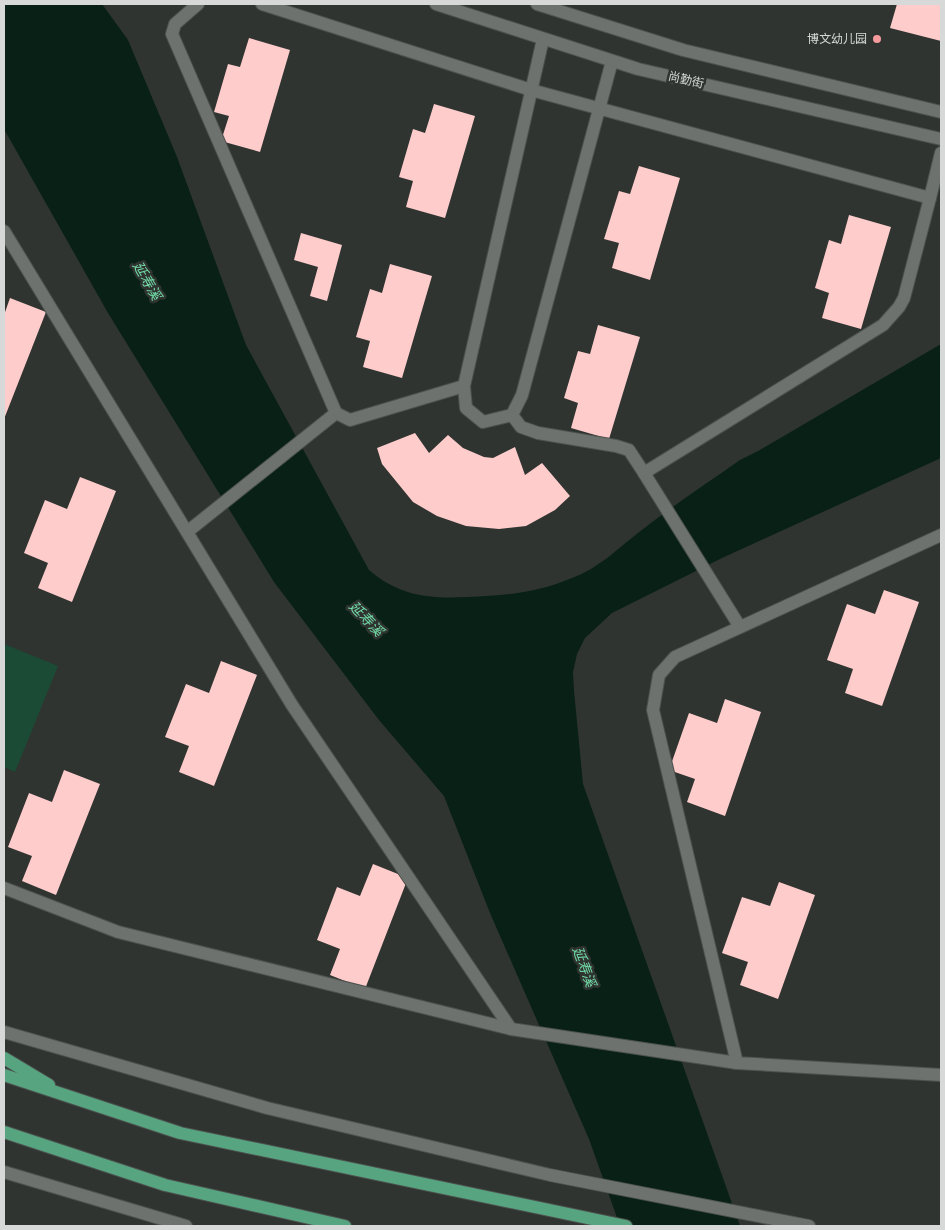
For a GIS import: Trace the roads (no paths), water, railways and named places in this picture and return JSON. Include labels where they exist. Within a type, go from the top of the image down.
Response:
[{"type":"main road","points":[[4,1058],[68,1096]]},
{"type":"main road","points":[[4,1075],[180,1133],[626,1226]]},
{"type":"main road","points":[[4,1132],[166,1185],[345,1226]]},
{"type":"street","points":[[198,4],[175,24],[172,34],[336,413],[350,420],[464,386]]},
{"type":"street","points":[[262,4],[531,90],[930,198]]},
{"type":"street","name":"尚勤街","points":[[436,4],[638,69],[941,139]]},
{"type":"street","points":[[536,4],[683,50],[941,112]]},
{"type":"street","points":[[543,39],[464,386],[466,408],[483,422],[512,415],[522,395],[612,60]]},
{"type":"street","points":[[644,473],[883,325],[899,307],[904,298],[941,154]]},
{"type":"street","points":[[4,231],[292,705],[511,1028]]},
{"type":"street","points":[[187,532],[336,413]]},
{"type":"street","points":[[512,415],[521,427],[538,433],[616,446],[629,450],[740,627]]},
{"type":"street","points":[[737,1063],[653,710],[659,675],[675,657],[941,535]]},
{"type":"street","points":[[4,888],[118,932],[511,1028],[737,1063],[941,1075]]},
{"type":"street","points":[[4,1032],[268,1108],[550,1175],[809,1226]]},
{"type":"street","points":[[4,1172],[186,1226]]},
{"type":"water","name":"延寿溪","points":[[4,4],[102,4],[128,40],[177,157],[246,345],[369,570],[380,579],[403,590],[415,594],[440,597],[496,595],[546,587],[582,574],[599,564],[663,514],[740,460],[941,344],[941,458],[722,558],[612,613],[585,638],[577,654],[573,672],[583,784],[740,1226],[620,1226],[589,1139],[490,913],[444,796],[379,720],[274,582],[108,313],[4,129]]},
{"type":"place","name":"博文幼儿园","points":[[877,39]]}]
